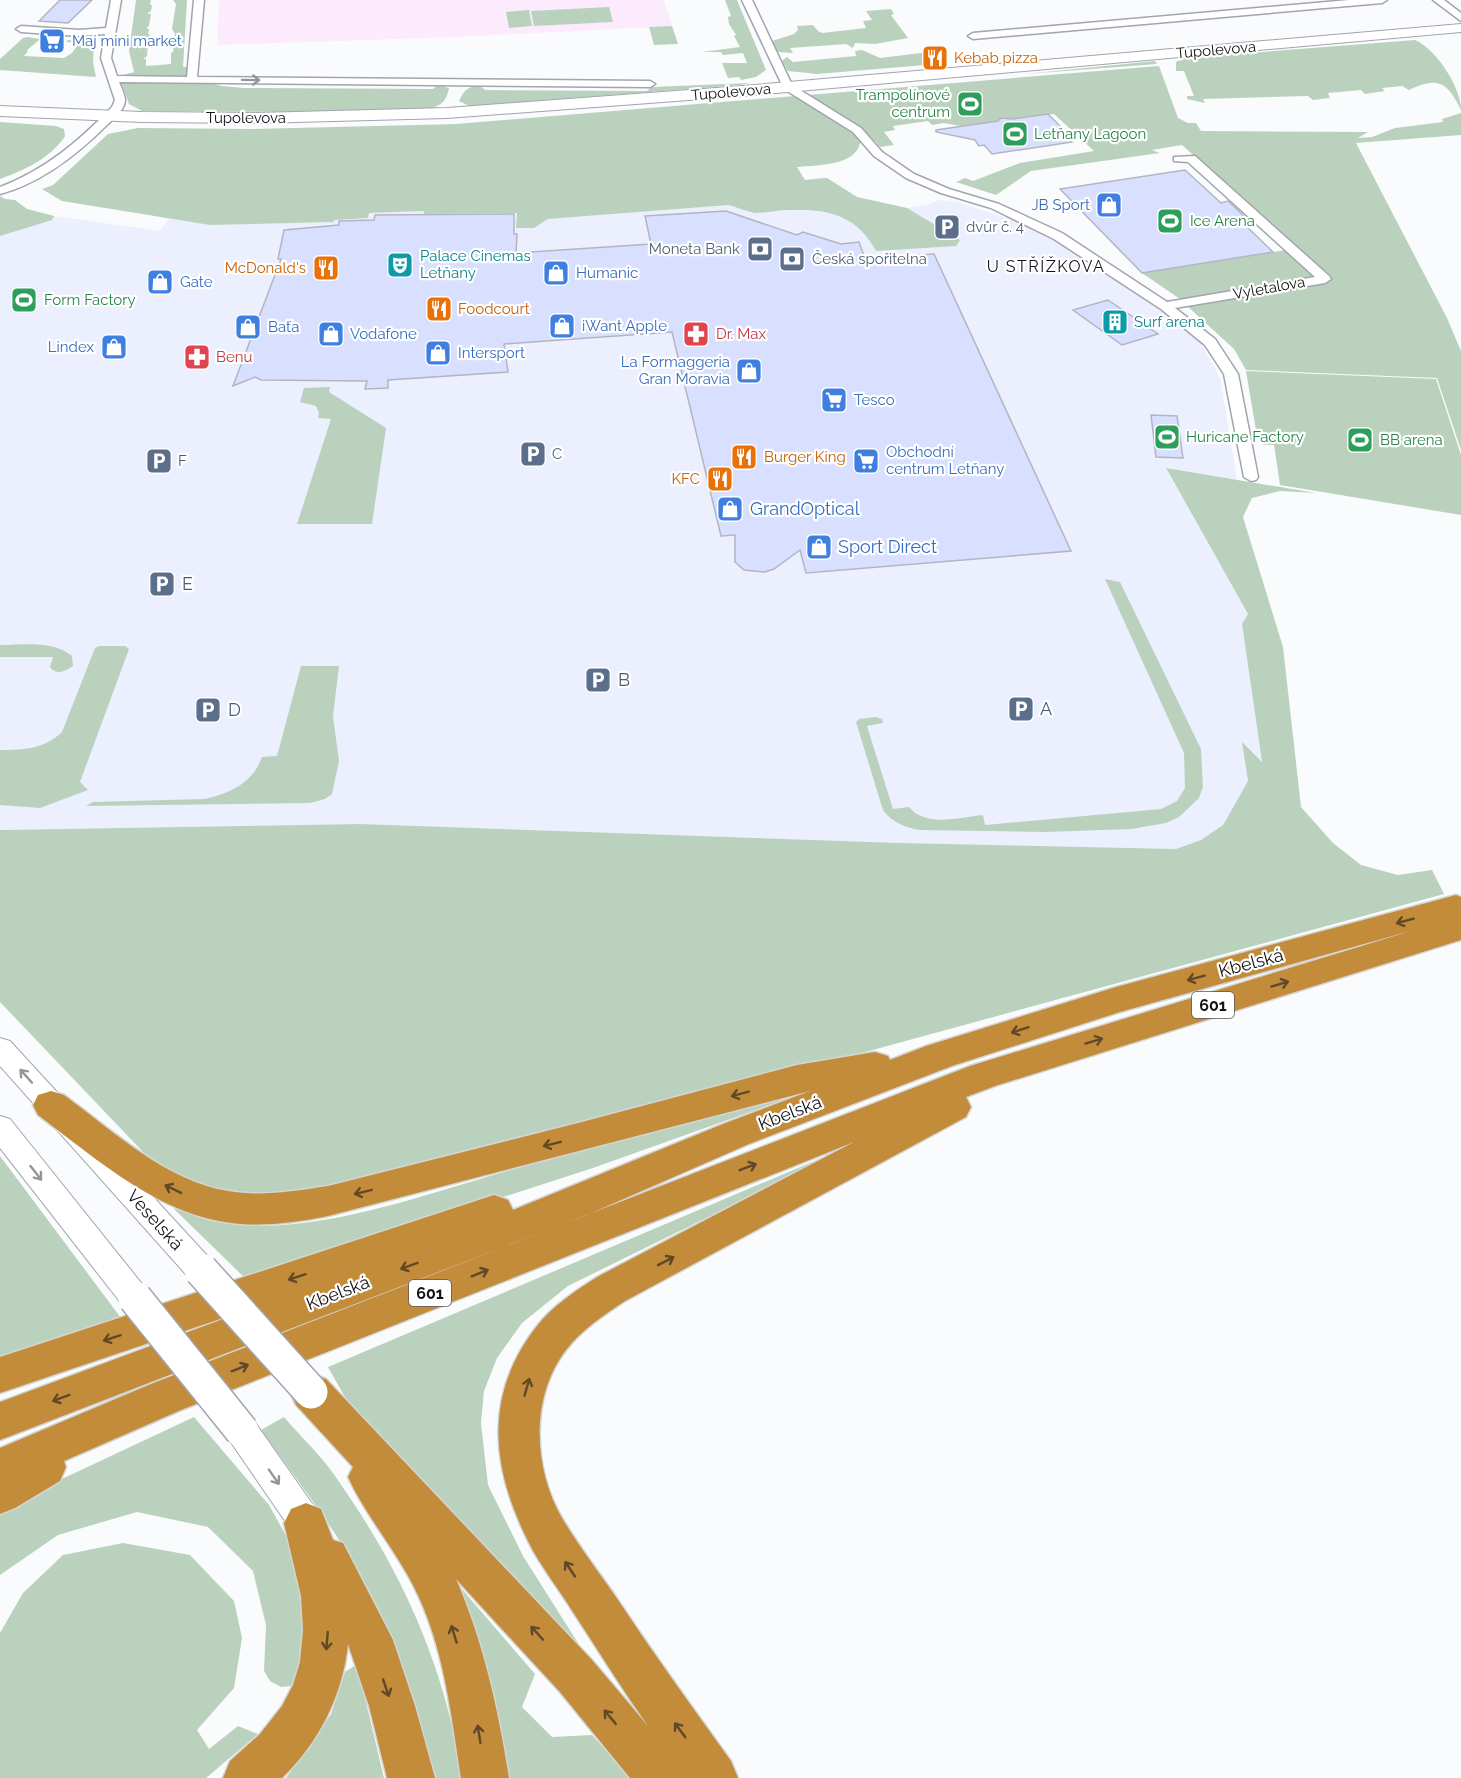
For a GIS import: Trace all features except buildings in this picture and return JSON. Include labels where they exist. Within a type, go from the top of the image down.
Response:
[{"type":"highway","name":"Kbelská","points":[[0,1421],[573,1204],[736,1134],[939,1056],[1116,1000],[1461,906]]},
{"type":"highway","name":"Kbelská","points":[[166,1397],[983,1076],[1461,928]]},
{"type":"highway","points":[[51,1105],[171,1189],[227,1207],[289,1208],[328,1201],[578,1138],[797,1079],[939,1056]]},
{"type":"highway","points":[[714,1778],[648,1686],[544,1530],[526,1484],[518,1444],[522,1406],[532,1369],[552,1337],[582,1308],[611,1289],[942,1113],[1038,1059]]},
{"type":"highway","name":"601","points":[[0,1375],[564,1188],[736,1134]]},
{"type":"highway","points":[[311,1392],[383,1495],[423,1560],[447,1608],[472,1690],[485,1778]]},
{"type":"highway","points":[[311,1392],[576,1676],[661,1778]]},
{"type":"highway","points":[[0,1494],[166,1397]]},
{"type":"highway","name":"601","points":[[0,1468],[166,1397]]},
{"type":"highway","points":[[247,1778],[274,1757],[302,1718],[315,1691],[324,1663],[328,1637],[325,1594],[318,1558],[306,1523]]},
{"type":"highway","points":[[306,1523],[338,1576],[370,1640],[392,1706],[411,1778]]},
{"type":"main road","name":"Tupolevova","points":[[0,111],[109,116],[315,118],[447,113],[788,87],[1461,28]]},
{"type":"main road","name":"Veselská","points":[[0,1048],[311,1392]]},
{"type":"main road","points":[[0,1127],[242,1431],[306,1523]]},
{"type":"street","points":[[0,190],[38,175],[67,156],[109,116],[120,100],[106,58],[116,0]]},
{"type":"street","points":[[192,79],[199,0]]},
{"type":"street","points":[[747,0],[788,87],[857,130],[878,154],[910,176],[945,191],[995,206],[1058,236],[1165,306],[1210,342],[1231,374],[1251,477]]},
{"type":"street","name":"Tupolevova","points":[[973,36],[1382,0]]},
{"type":"street","points":[[1438,0],[1461,18]]},
{"type":"street","points":[[21,29],[79,33],[111,32]]},
{"type":"street","points":[[112,79],[650,84]]},
{"type":"street","name":"Vyletalova","points":[[1165,306],[1325,279],[1191,158],[1178,159]]},
{"type":"shaded area","points":[[219,0],[664,0],[672,26],[457,37],[217,45]]},
{"type":"shaded area","points":[[819,177],[827,178],[857,197],[874,201],[907,208],[940,200],[954,201],[1010,219],[1059,242],[1154,305],[1201,343],[1220,378],[1237,480],[1166,469],[1248,614],[1242,624],[1262,764],[1243,743],[1248,781],[1223,825],[1201,840],[1176,849],[900,843],[361,824],[0,830],[0,196],[15,200],[27,209],[54,216],[160,231],[170,218],[210,225],[333,222],[368,218],[368,213],[425,211],[424,214],[517,213],[533,228],[548,219],[729,205]]},
{"type":"green space","points":[[136,0],[151,0],[150,5],[152,5],[151,11],[147,14],[151,14],[149,26],[146,28],[149,29],[148,34],[150,35],[149,41],[145,42],[148,44],[147,56],[143,59],[146,59],[146,66],[171,64],[175,34],[172,29],[176,4],[173,0],[187,0],[183,67],[187,67],[192,77],[221,86],[244,88],[433,89],[438,85],[449,88],[448,92],[441,104],[431,108],[304,112],[142,111],[129,104],[119,76],[134,72],[129,51]]},
{"type":"green space","points":[[725,0],[737,0],[766,70],[756,77],[741,80],[739,77],[728,78],[722,63],[747,63],[743,53],[723,55],[721,52],[702,52],[740,47],[729,24],[728,17],[731,16]]},
{"type":"green space","points":[[928,6],[891,9],[894,14],[891,15],[908,38],[875,44],[855,43],[853,48],[846,44],[790,48],[793,53],[778,52],[772,41],[794,34],[798,30],[797,26],[813,25],[822,33],[866,28],[863,21],[872,20],[866,11]]},
{"type":"green space","points":[[609,7],[613,22],[534,26],[531,11]]},
{"type":"green space","points":[[529,10],[532,26],[509,28],[506,12]]},
{"type":"green space","points":[[672,26],[678,44],[654,45],[649,27]]},
{"type":"green space","points":[[23,38],[52,41],[39,40],[27,50],[24,56],[64,58],[72,53],[79,43],[66,42],[68,40],[94,42],[93,63],[96,77],[0,70],[0,59]]},
{"type":"green space","points":[[1415,40],[1431,52],[1446,70],[1457,91],[1461,110],[1451,93],[1441,84],[1435,83],[1428,83],[1409,90],[1402,86],[1382,88],[1385,91],[1365,94],[1361,90],[1328,93],[1330,98],[1313,100],[1308,96],[1203,99],[1205,103],[1187,99],[1187,96],[1194,96],[1184,71],[1176,71],[1176,62],[1184,58]]},
{"type":"green space","points":[[862,50],[880,58],[929,52],[937,64],[817,74],[788,71],[782,61],[787,57],[793,62],[856,56],[855,51]]},
{"type":"green space","points":[[1155,61],[1157,64],[1025,74]]},
{"type":"green space","points":[[1159,66],[1178,118],[1188,123],[1196,123],[1201,131],[1368,132],[1358,138],[1372,137],[1395,128],[1443,122],[1442,119],[1461,113],[1461,135],[1356,143],[1447,318],[1461,351],[1461,450],[1437,378],[1246,370],[1234,349],[1186,305],[1332,279],[1182,145],[1152,150],[1160,153],[1031,171],[996,195],[956,182],[965,178],[973,181],[1020,163],[1094,151],[1054,114],[1003,118],[999,121],[961,126],[943,123],[932,125],[928,121],[893,126],[895,130],[884,132],[894,145],[880,147],[875,141],[860,143],[857,151],[843,160],[824,165],[797,167],[805,180],[827,178],[857,197],[907,208],[960,240],[956,246],[876,251],[859,229],[840,216],[803,210],[756,213],[729,205],[548,219],[534,228],[516,228],[517,213],[424,214],[424,211],[369,213],[368,218],[333,222],[210,225],[62,201],[42,189],[53,185],[108,134],[138,128],[251,129],[456,124]]},
{"type":"green space","points":[[750,83],[469,106],[459,101],[467,89],[476,86],[485,90],[647,91],[651,87]]},
{"type":"green space","points":[[0,122],[56,126],[64,129],[65,136],[44,157],[27,168],[0,179]]},
{"type":"green space","points":[[0,196],[15,200],[27,209],[54,216],[52,220],[0,236]]},
{"type":"green space","points":[[1286,250],[1315,276],[1180,299],[1142,273]]},
{"type":"green space","name":"BB arena","points":[[1246,371],[1436,379],[1461,455],[1461,515],[1280,485],[1274,445],[1265,445],[1264,436],[1257,436]]},
{"type":"green space","points":[[330,387],[329,392],[386,428],[372,524],[297,524],[331,419],[318,418],[319,413],[316,406],[300,402],[304,388]]},
{"type":"green space","points":[[1166,468],[1316,493],[1280,491],[1252,498],[1243,517],[1283,647],[1301,807],[1333,843],[1361,865],[1398,875],[1432,870],[1444,894],[576,1131],[340,1190],[235,1197],[176,1176],[145,1154],[0,1002],[0,830],[361,824],[900,843],[1176,849],[1201,840],[1223,825],[1248,781],[1242,742],[1262,762],[1242,624],[1248,614]]},
{"type":"green space","points":[[1105,579],[1120,582],[1201,749],[1203,787],[1199,798],[1179,817],[1166,823],[1131,829],[1045,832],[920,830],[904,826],[890,818],[883,810],[856,722],[859,719],[876,717],[882,719],[883,723],[867,726],[893,809],[909,807],[924,817],[944,820],[983,815],[985,825],[1161,809],[1177,801],[1185,788],[1184,753]]},
{"type":"green space","points":[[0,645],[47,645],[72,656],[73,666],[58,672],[50,667],[53,657],[0,657]]},
{"type":"green space","points":[[125,646],[129,649],[80,782],[88,790],[40,808],[0,805],[0,750],[17,750],[41,745],[62,732],[95,648]]},
{"type":"green space","points":[[301,666],[339,666],[333,716],[339,761],[332,794],[325,799],[310,803],[86,806],[93,802],[204,799],[239,786],[253,774],[262,757],[277,756]]},
{"type":"green space","points":[[803,1093],[593,1168],[247,1280],[173,1208],[212,1221],[248,1225],[287,1225],[326,1220],[406,1201],[695,1118]]},
{"type":"green space","points":[[871,1137],[568,1286],[522,1323],[497,1358],[484,1391],[481,1423],[488,1485],[523,1556],[621,1711],[361,1426],[328,1367]]},
{"type":"green space","points":[[0,1156],[124,1322],[0,1362]]},
{"type":"green space","points":[[194,1417],[269,1505],[301,1563],[311,1619],[301,1685],[281,1687],[270,1681],[264,1671],[266,1625],[253,1571],[208,1527],[137,1512],[58,1535],[0,1575],[0,1508]]},
{"type":"green space","points":[[284,1417],[335,1476],[359,1511],[400,1583],[432,1657],[454,1736],[462,1778],[430,1778],[399,1661],[373,1598],[328,1524],[261,1430]]},
{"type":"green space","points":[[123,1543],[190,1555],[234,1601],[242,1638],[234,1688],[197,1730],[209,1749],[238,1726],[258,1734],[206,1778],[0,1778],[0,1633],[23,1593],[63,1555]]},
{"type":"green space","points":[[448,1573],[535,1674],[522,1707],[552,1737],[592,1735],[631,1778],[507,1778]]},
{"type":"green space","points":[[357,1664],[384,1778],[286,1778],[331,1714],[345,1672]]},
{"type":"place","name":"Maj mini market","points":[[52,41]]},
{"type":"place","name":"Kebab pizza","points":[[935,58]]},
{"type":"place","name":"Trampolínové centrum","points":[[970,104]]},
{"type":"place","name":"Letňany Lagoon","points":[[1015,134]]},
{"type":"place","name":"JB Sport","points":[[1109,205]]},
{"type":"place","name":"Ice Arena","points":[[1170,221]]},
{"type":"place","name":"dvůr č. 4","points":[[947,227]]},
{"type":"place","name":"Moneta Bank","points":[[760,249]]},
{"type":"place","name":"Česká spořitelna","points":[[792,259]]},
{"type":"place","name":"Palace Cinemas Letňany","points":[[400,265]]},
{"type":"place","name":"McDonald's","points":[[326,268]]},
{"type":"place","name":"Humanic","points":[[556,273]]},
{"type":"place","name":"Gate","points":[[160,282]]},
{"type":"place","name":"Form Factory","points":[[24,300]]},
{"type":"place","name":"Foodcourt","points":[[439,309]]},
{"type":"place","name":"Surf arena","points":[[1115,322]]},
{"type":"place","name":"iWant Apple","points":[[562,326]]},
{"type":"place","name":"Baťa","points":[[248,327]]},
{"type":"place","name":"Vodafone","points":[[331,334]]},
{"type":"place","name":"Dr. Max","points":[[696,334]]},
{"type":"place","name":"Lindex","points":[[114,347]]},
{"type":"place","name":"Intersport","points":[[438,353]]},
{"type":"place","name":"Benu","points":[[197,357]]},
{"type":"place","name":"La Formaggeria Gran Moravia","points":[[749,371]]},
{"type":"place","name":"Tesco","points":[[834,400]]},
{"type":"place","name":"Huricane Factory","points":[[1167,437]]},
{"type":"place","name":"BB arena","points":[[1360,440]]},
{"type":"place","name":"C","points":[[533,454]]},
{"type":"place","name":"Burger King","points":[[744,457]]},
{"type":"place","name":"F","points":[[159,461]]},
{"type":"place","name":"Obchodní centrum Letňany","points":[[866,461]]},
{"type":"place","name":"KFC","points":[[720,479]]},
{"type":"place","name":"GrandOptical","points":[[730,509]]},
{"type":"place","name":"Sport Direct","points":[[819,547]]},
{"type":"place","name":"E","points":[[162,584]]},
{"type":"place","name":"B","points":[[598,680]]},
{"type":"place","name":"A","points":[[1021,709]]},
{"type":"place","name":"D","points":[[208,710]]},
{"type":"district","name":"U STŘÍŽKOVA","points":[[1046,266]]}]
